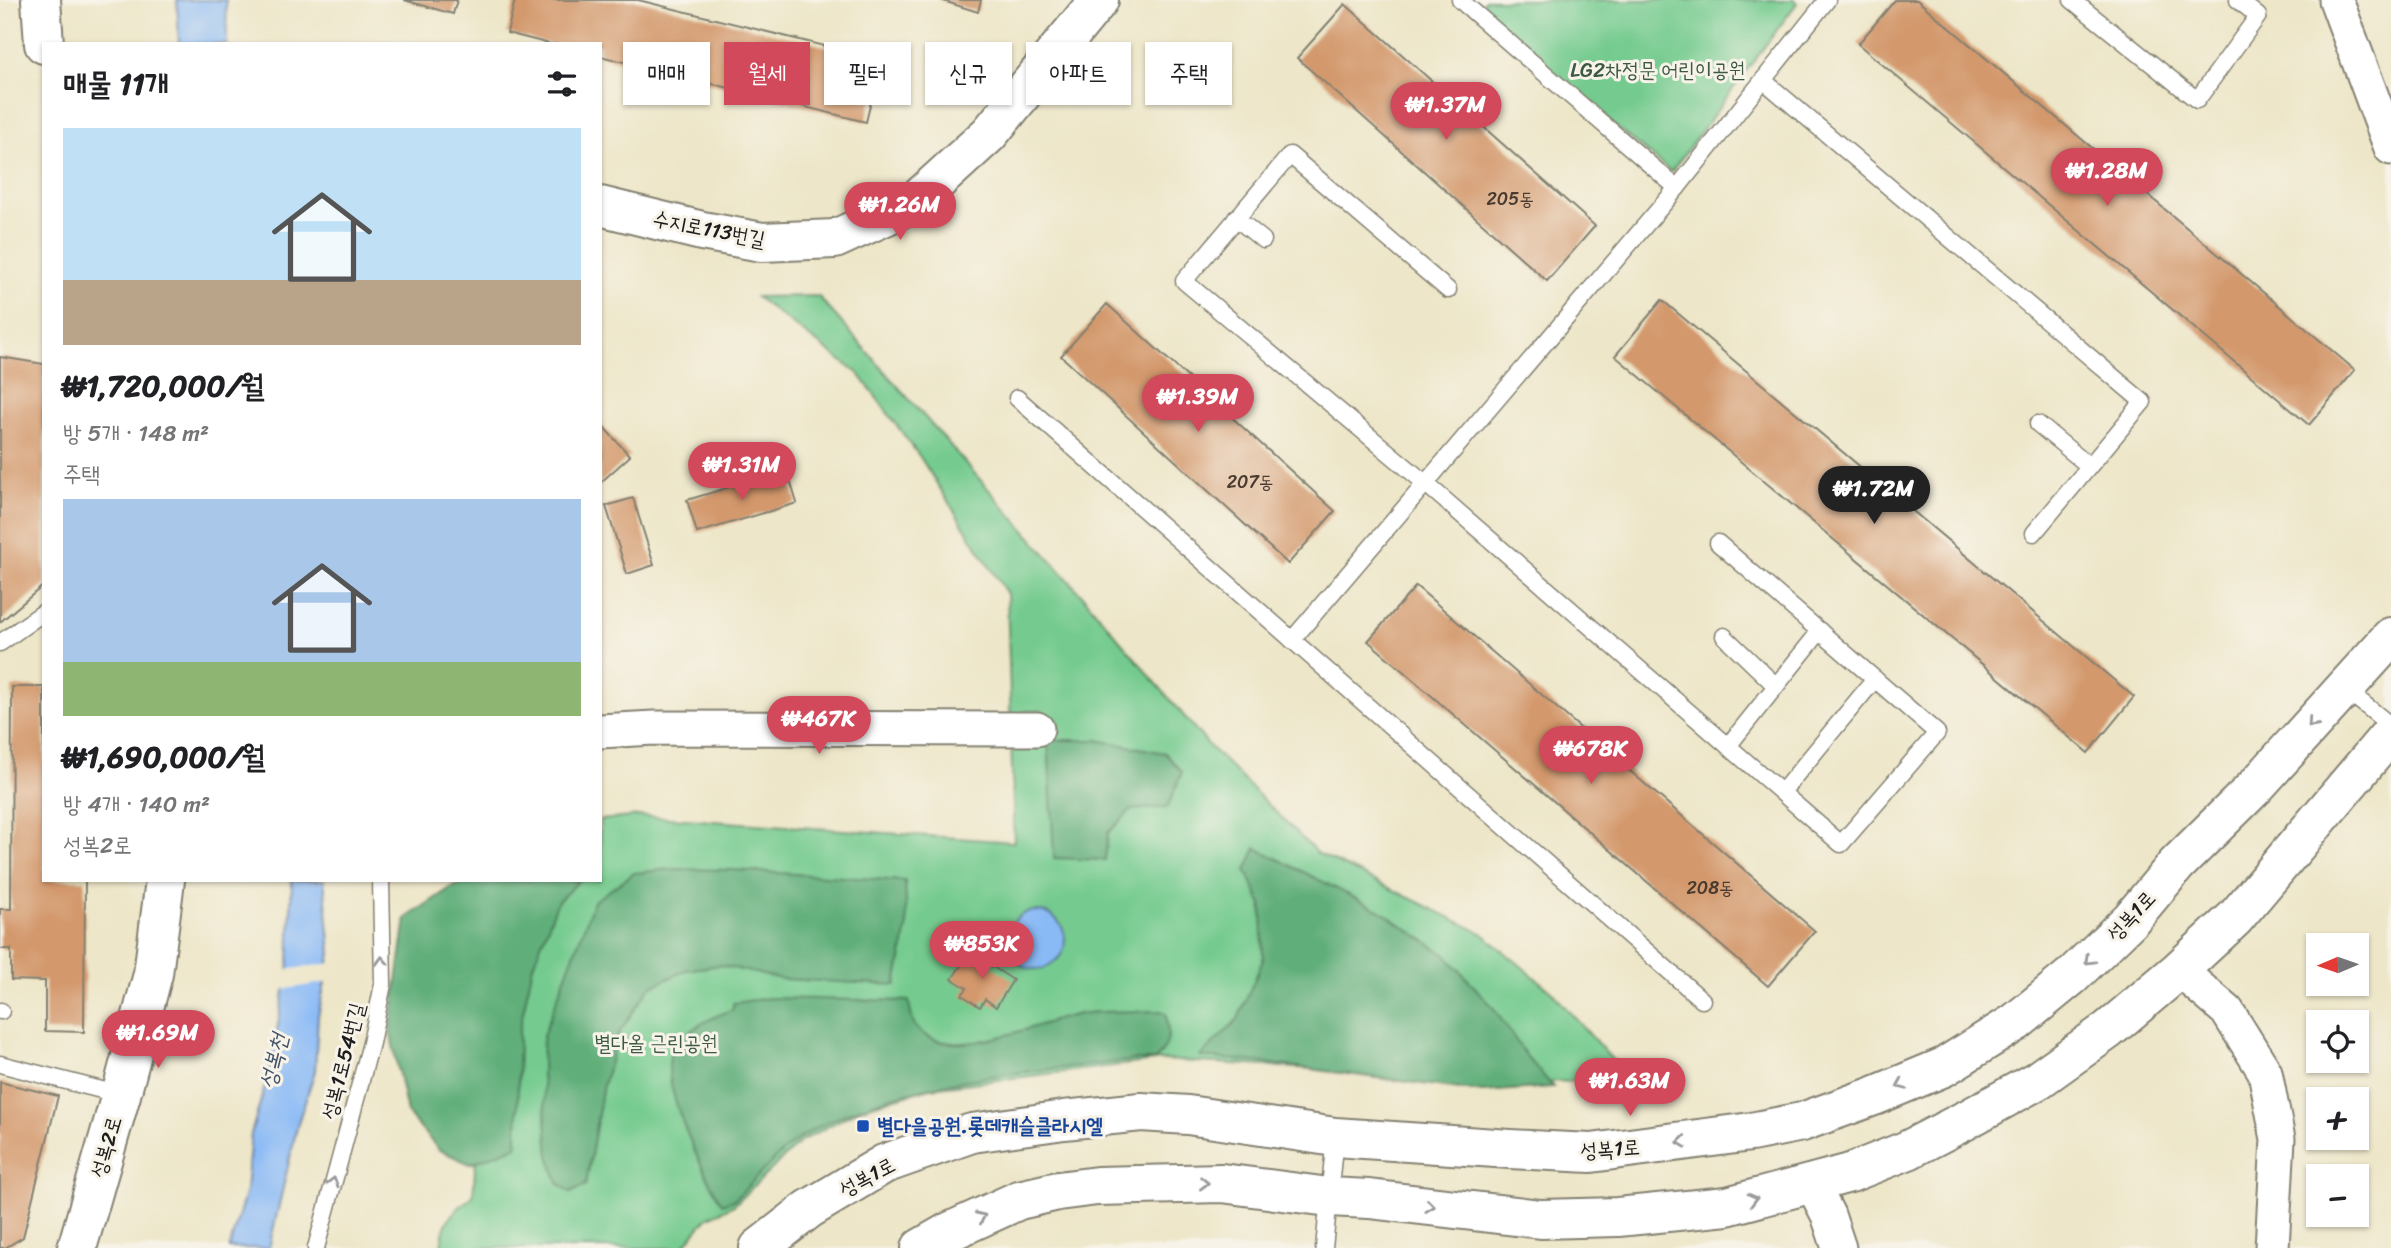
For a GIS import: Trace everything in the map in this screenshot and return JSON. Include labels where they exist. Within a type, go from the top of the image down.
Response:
[{"type":"street","points":[[41,0],[44,42]]},
{"type":"street","name":"수지로113번길","points":[[602,206],[702,231],[762,242],[835,239],[918,199],[989,134],[1099,0]]},
{"type":"street","points":[[2336,0],[2391,148]]},
{"type":"street","name":"성복1로","points":[[758,1248],[809,1209],[884,1164],[972,1133],[1141,1112],[1188,1115],[1335,1137],[1591,1153],[1702,1140],[1802,1122],[1874,1096],[1944,1067],[2015,1022],[2072,976],[2131,919],[2177,864],[2257,785],[2391,637]]},
{"type":"street","points":[[602,731],[654,728],[1037,729]]},
{"type":"street","points":[[920,1248],[1019,1200],[1097,1186],[1222,1183],[1541,1220],[1618,1217],[1727,1206],[1850,1173],[1908,1150],[2038,1080],[2108,1030],[2235,918],[2391,733]]},
{"type":"street","name":"성복2로","points":[[77,1248],[153,974],[165,882]]},
{"type":"street","points":[[2179,970],[2227,1011],[2265,1072],[2278,1139],[2272,1248]]},
{"type":"street","points":[[1812,1184],[1828,1214],[1839,1248]]},
{"type":"lane","points":[[1460,0],[1480,6],[1677,188]]},
{"type":"lane","points":[[1292,640],[1677,188],[1827,0]]},
{"type":"lane","points":[[2072,0],[2197,100],[2258,16],[2238,0]]},
{"type":"lane","points":[[1763,80],[2143,402],[2034,533]]},
{"type":"lane","points":[[1448,290],[1290,155],[1184,281],[1426,483],[1841,845],[1937,733],[1718,543]]},
{"type":"lane","points":[[1236,218],[1263,240]]},
{"type":"lane","points":[[1017,398],[1702,1000]]},
{"type":"lane","points":[[2038,424],[2089,466]]},
{"type":"lane","points":[[0,643],[42,613]]},
{"type":"lane","points":[[1728,746],[1820,631]]},
{"type":"lane","points":[[1724,636],[1776,686]]},
{"type":"lane","points":[[1782,792],[1875,679]]},
{"type":"lane","points":[[2344,688],[2391,726]]},
{"type":"lane","name":"성복1로54번길","points":[[316,1248],[371,1042],[383,984],[381,882]]},
{"type":"lane","points":[[0,1064],[121,1095]]},
{"type":"lane","points":[[1324,1248],[1335,1137]]},
{"type":"green space","name":"LG2차정문 어린이공원","points":[[1485,0],[1794,0],[1797,3],[1671,172],[1475,12]]},
{"type":"green space","name":"별다올 근린공원","points":[[818,296],[1081,594],[1211,748],[1317,853],[1482,933],[1551,991],[1633,1083],[1499,1080],[1163,1060],[931,1088],[862,1108],[801,1141],[734,1205],[707,1218],[682,1248],[441,1248],[449,1218],[473,1196],[493,939],[515,882],[602,882],[602,820],[641,816],[1014,842],[1007,594],[920,457],[859,374],[756,297]]},
{"type":"green space","points":[[1048,740],[1097,740],[1165,753],[1182,772],[1168,807],[1131,810],[1108,833],[1105,860],[1054,858]]},
{"type":"green space","points":[[1256,848],[1381,911],[1446,955],[1492,1006],[1528,1058],[1553,1087],[1483,1092],[1200,1057],[1238,1019],[1263,960],[1262,905],[1246,870]]},
{"type":"green space","points":[[671,869],[733,870],[905,881],[907,928],[896,985],[781,979],[720,965],[686,970],[650,987],[619,1033],[603,1085],[586,1185],[570,1192],[558,1183],[549,1155],[542,1073],[543,1036],[594,901],[634,873]]},
{"type":"green space","points":[[467,882],[578,882],[558,901],[533,965],[519,1031],[517,1146],[470,1164],[439,1150],[407,1113],[390,1031],[406,918],[452,887]]},
{"type":"green space","points":[[769,998],[909,1001],[916,1027],[931,1038],[950,1043],[995,1038],[1080,1014],[1161,1011],[1166,1013],[1168,1039],[1155,1060],[1006,1074],[918,1090],[876,1102],[837,1118],[800,1138],[734,1200],[722,1204],[685,1128],[671,1084],[669,1065],[677,1044],[707,1020],[733,1009],[733,1003]]},
{"type":"water","points":[[177,0],[226,0],[227,42],[179,42]]},
{"type":"water","name":"성복천","points":[[292,882],[324,882],[331,953],[318,1016],[315,1071],[298,1123],[269,1248],[229,1248],[246,1191],[251,1134],[270,1069],[289,964]]},
{"type":"water","points":[[1030,911],[1042,911],[1057,919],[1065,934],[1065,946],[1057,961],[1042,969],[1030,969],[1015,961],[1007,946],[1007,934],[1015,919]]},
{"type":"pier","points":[[333,963],[329,982],[280,990],[284,970]]},
{"type":"building","points":[[404,0],[457,0],[453,14]]},
{"type":"building","points":[[515,0],[638,0],[808,42],[724,42],[724,87],[710,83],[710,42],[623,42],[623,62],[602,56],[602,42],[542,42],[507,33]]},
{"type":"building","points":[[940,0],[981,0],[978,12]]},
{"type":"building","points":[[1895,0],[1917,0],[2355,370],[2309,425],[1858,44]]},
{"type":"building","points":[[1345,4],[1595,226],[1547,281],[1297,58]]},
{"type":"building","points":[[810,42],[824,46],[824,105],[870,105],[866,122],[797,105],[810,105]]},
{"type":"building","points":[[1662,300],[2134,697],[2088,753],[1615,356]]},
{"type":"building","points":[[1107,304],[1335,511],[1288,564],[1061,356]]},
{"type":"building","points":[[0,357],[42,364],[42,587],[0,622]]},
{"type":"building","points":[[602,425],[630,456],[602,481]]},
{"type":"building","points":[[787,470],[797,503],[697,533],[687,500]]},
{"type":"building","points":[[633,498],[654,565],[627,574],[606,506]]},
{"type":"building","points":[[1416,586],[1815,931],[1768,986],[1368,641]]},
{"type":"building","points":[[12,687],[42,687],[42,882],[85,882],[84,1032],[45,1031],[45,981],[11,980],[11,949],[0,949],[0,909],[11,909]]},
{"type":"building","points":[[970,952],[1013,980],[996,1007],[985,999],[980,1007],[962,995],[967,988],[952,979]]},
{"type":"building","points":[[0,1082],[58,1096],[23,1237],[5,1248],[0,1248]]},
{"type":"place","name":"별다을공원.롯데캐슬클라시엘","points":[[863,1126]]}]
